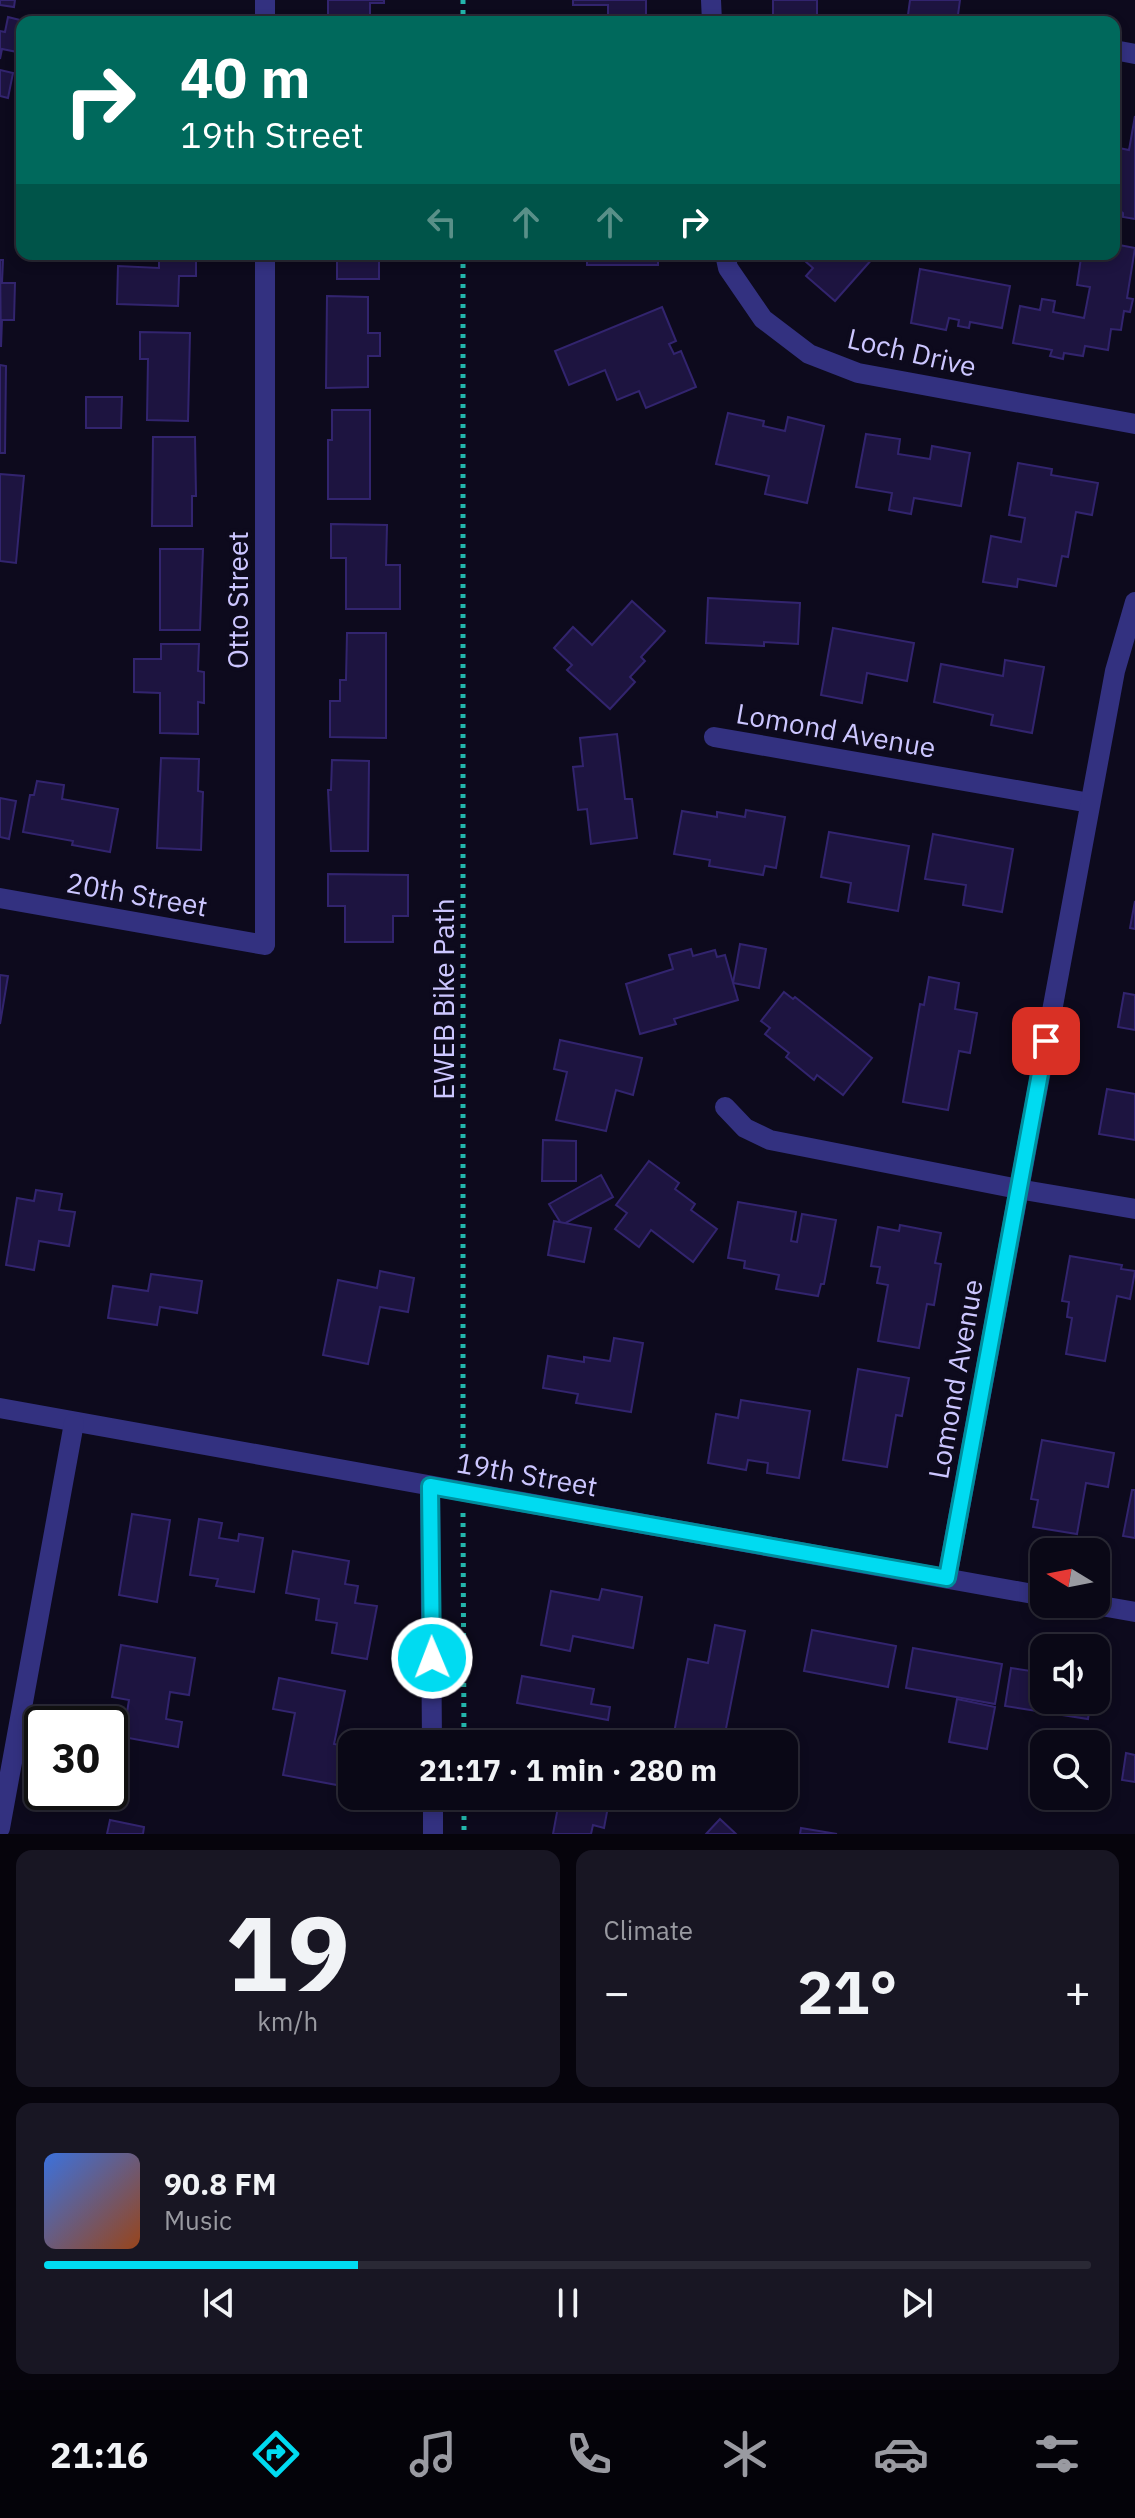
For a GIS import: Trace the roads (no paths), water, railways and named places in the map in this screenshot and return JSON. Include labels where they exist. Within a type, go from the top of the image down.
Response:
[{"type":"street","name":"Otto Street","points":[[265,260],[265,945]]},
{"type":"street","name":"Loch Drive","points":[[726,260],[728,268],[763,319],[809,354],[858,373],[1135,424]]},
{"type":"street","name":"Lomond Avenue","points":[[947,1578],[1115,671],[1135,602]]},
{"type":"street","name":"Lomond Avenue","points":[[714,737],[1090,803]]},
{"type":"street","name":"20th Street","points":[[0,898],[265,945]]},
{"type":"street","points":[[725,1107],[745,1128],[770,1140],[1135,1209]]},
{"type":"street","name":"19th Street","points":[[0,1408],[1030,1593]]},
{"type":"street","points":[[0,1828],[74,1423]]},
{"type":"street","points":[[430,1486],[432,1730]]},
{"type":"street","points":[[1110,1608],[1135,1612]]},
{"type":"street","points":[[433,1810],[433,1834]]}]
